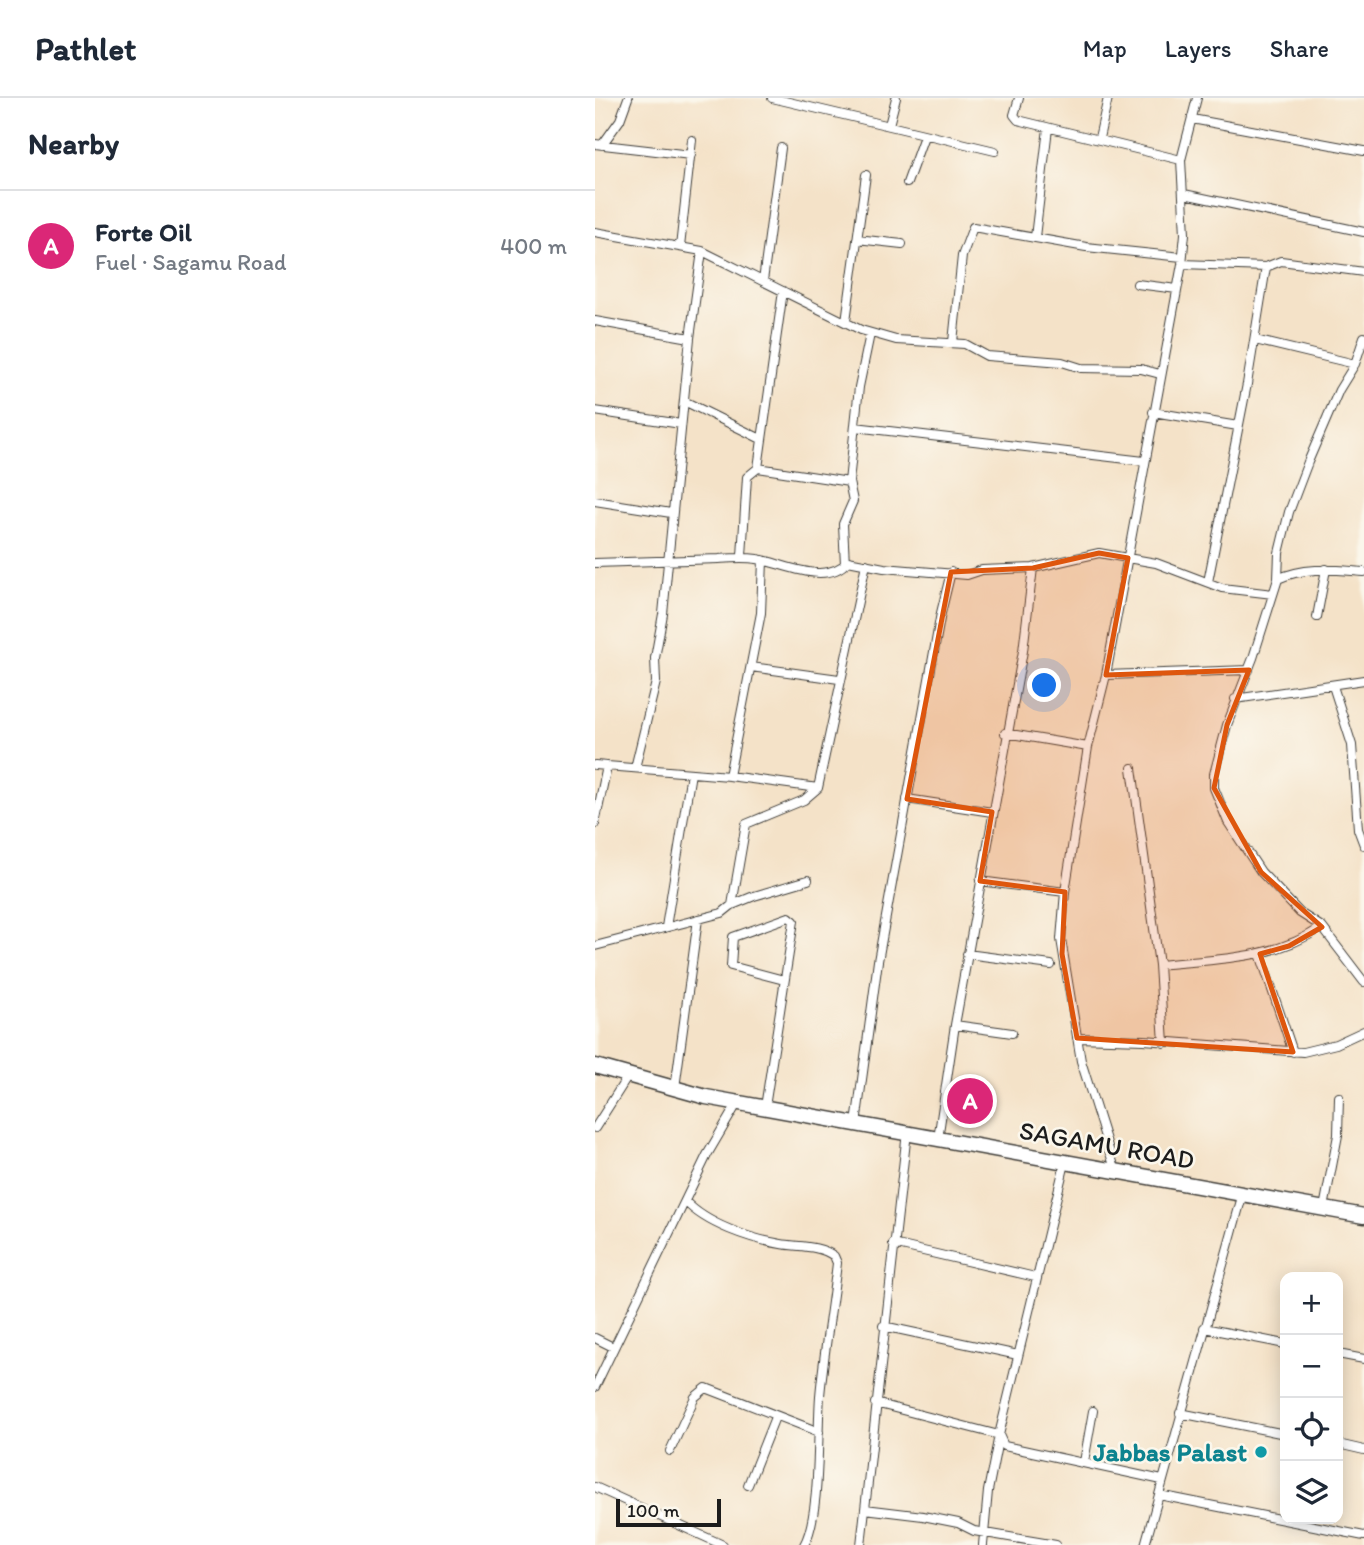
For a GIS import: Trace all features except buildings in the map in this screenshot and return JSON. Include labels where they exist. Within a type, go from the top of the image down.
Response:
[{"type":"highway","name":"SAGAMU ROAD","points":[[595,1066],[738,1102],[1364,1216]]},
{"type":"street","points":[[598,144],[620,120],[628,98]]},
{"type":"street","points":[[772,98],[995,151]]},
{"type":"street","points":[[889,125],[896,98]]},
{"type":"street","points":[[1019,98],[1015,119],[1181,160]]},
{"type":"street","points":[[1099,138],[1108,98]]},
{"type":"street","points":[[1116,1172],[1092,1103],[1077,1038],[1062,954],[1065,892],[1088,747],[1106,675],[1182,261],[1185,234],[1181,160],[1197,98]]},
{"type":"street","points":[[1192,119],[1364,151]]},
{"type":"street","points":[[1035,237],[1048,128]]},
{"type":"street","points":[[907,183],[925,136]]},
{"type":"street","points":[[680,247],[692,140]]},
{"type":"street","points":[[598,144],[691,155]]},
{"type":"street","points":[[763,281],[781,148]]},
{"type":"street","points":[[846,321],[866,175]]},
{"type":"street","points":[[1184,194],[1364,232]]},
{"type":"street","points":[[953,342],[963,256],[973,227],[1182,261],[1266,267],[1281,261],[1364,272]]},
{"type":"street","points":[[595,232],[702,251],[870,334],[897,340],[953,342],[974,348],[987,356],[1062,362],[1081,368],[1141,369],[1160,374]]},
{"type":"street","points":[[857,239],[902,244]]},
{"type":"street","points":[[635,768],[656,682],[655,658],[702,251]]},
{"type":"street","points":[[1207,582],[1255,340],[1266,267]]},
{"type":"street","points":[[1137,284],[1177,289]]},
{"type":"street","points":[[742,556],[747,477],[758,468],[783,291]]},
{"type":"street","points":[[595,321],[690,338]]},
{"type":"street","points":[[845,565],[843,524],[853,501],[849,482],[870,334]]},
{"type":"street","points":[[1364,337],[1355,364],[1339,390],[1302,475],[1279,553],[1278,579],[1249,670],[1235,699],[1214,774],[1214,788],[1221,808],[1261,872],[1277,892],[1322,927],[1364,982]]},
{"type":"street","points":[[1255,340],[1355,364]]},
{"type":"street","points":[[684,401],[761,439]]},
{"type":"street","points":[[595,411],[681,424]]},
{"type":"street","points":[[1153,412],[1238,426]]},
{"type":"street","points":[[855,427],[1144,461]]},
{"type":"street","points":[[758,468],[849,482]]},
{"type":"street","points":[[595,501],[671,513]]},
{"type":"street","points":[[595,563],[742,556],[806,572],[833,570],[848,561],[967,575],[982,570],[1033,568],[1086,554],[1157,563],[1238,591],[1273,594]]},
{"type":"street","points":[[729,776],[761,613],[763,560]]},
{"type":"street","points":[[595,946],[727,911],[732,905],[746,824],[804,800],[818,788],[839,679],[866,564]]},
{"type":"street","points":[[938,1139],[1005,733],[1023,652],[1033,568]]},
{"type":"street","points":[[1278,579],[1300,572],[1326,569],[1364,572]]},
{"type":"street","points":[[1317,617],[1326,569]]},
{"type":"street","points":[[856,1124],[878,961],[951,572]]},
{"type":"street","points":[[751,667],[839,679]]},
{"type":"street","points":[[1106,675],[1249,670]]},
{"type":"street","points":[[1235,699],[1364,680]]},
{"type":"street","points":[[1332,686],[1352,745],[1357,829],[1364,845]]},
{"type":"street","points":[[1005,733],[1088,747]]},
{"type":"street","points":[[595,765],[729,776],[818,788]]},
{"type":"street","points":[[595,824],[607,766]]},
{"type":"street","points":[[1132,768],[1159,965],[1164,1043]]},
{"type":"street","points":[[666,927],[691,773]]},
{"type":"street","points":[[907,799],[992,812]]},
{"type":"street","points":[[732,905],[808,880]]},
{"type":"street","points":[[980,881],[1065,892]]},
{"type":"street","points":[[765,1107],[792,918],[769,923],[733,937],[731,966],[783,980]]},
{"type":"street","points":[[674,1088],[698,919]]},
{"type":"street","points":[[1159,965],[1260,954],[1289,946],[1322,927]]},
{"type":"street","points":[[967,954],[1051,964]]},
{"type":"street","points":[[1260,954],[1293,1052]]},
{"type":"street","points":[[955,1025],[1012,1033]]},
{"type":"street","points":[[1077,1038],[1293,1052],[1336,1044],[1364,1031]]},
{"type":"street","points":[[595,1128],[628,1076]]},
{"type":"street","points":[[1324,1208],[1338,1135],[1339,1097]]},
{"type":"street","points":[[595,1387],[685,1201],[738,1102]]},
{"type":"street","points":[[861,1545],[883,1326],[907,1132]]},
{"type":"street","points":[[983,1545],[988,1491],[999,1434],[1035,1277],[1065,1163]]},
{"type":"street","points":[[1145,1545],[1243,1193]]},
{"type":"street","points":[[685,1201],[696,1213],[761,1240],[813,1248],[835,1256],[837,1263],[810,1527],[804,1545]]},
{"type":"street","points":[[679,1214],[696,1213]]},
{"type":"street","points":[[893,1244],[1035,1277]]},
{"type":"street","points":[[883,1326],[1018,1355]]},
{"type":"street","points":[[1204,1328],[1280,1343]]},
{"type":"street","points":[[595,1338],[613,1348]]},
{"type":"street","points":[[1343,1355],[1364,1359]]},
{"type":"street","points":[[670,1451],[701,1388],[711,1389],[775,1417],[819,1432]]},
{"type":"street","points":[[875,1403],[999,1434]]},
{"type":"street","points":[[1084,1462],[1093,1410]]},
{"type":"street","points":[[1180,1413],[1280,1433]]},
{"type":"street","points":[[748,1485],[775,1417]]},
{"type":"street","points":[[999,1434],[1004,1446],[1162,1480]]},
{"type":"street","points":[[1343,1445],[1364,1450]]},
{"type":"street","points":[[595,1487],[723,1545]]},
{"type":"street","points":[[1159,1495],[1364,1536]]},
{"type":"street","points":[[865,1509],[923,1516],[984,1532],[1055,1545]]},
{"type":"highlighted area","points":[[1099,553],[1128,558],[1106,675],[1249,670],[1227,725],[1214,788],[1261,872],[1322,927],[1289,946],[1260,954],[1293,1052],[1077,1038],[1062,954],[1065,892],[980,881],[992,812],[907,799],[951,572],[1033,568]]},
{"type":"place","name":"Forte Oil","points":[[970,1101]]},
{"type":"place","name":"Jabbas Palast","points":[[1261,1452]]}]
